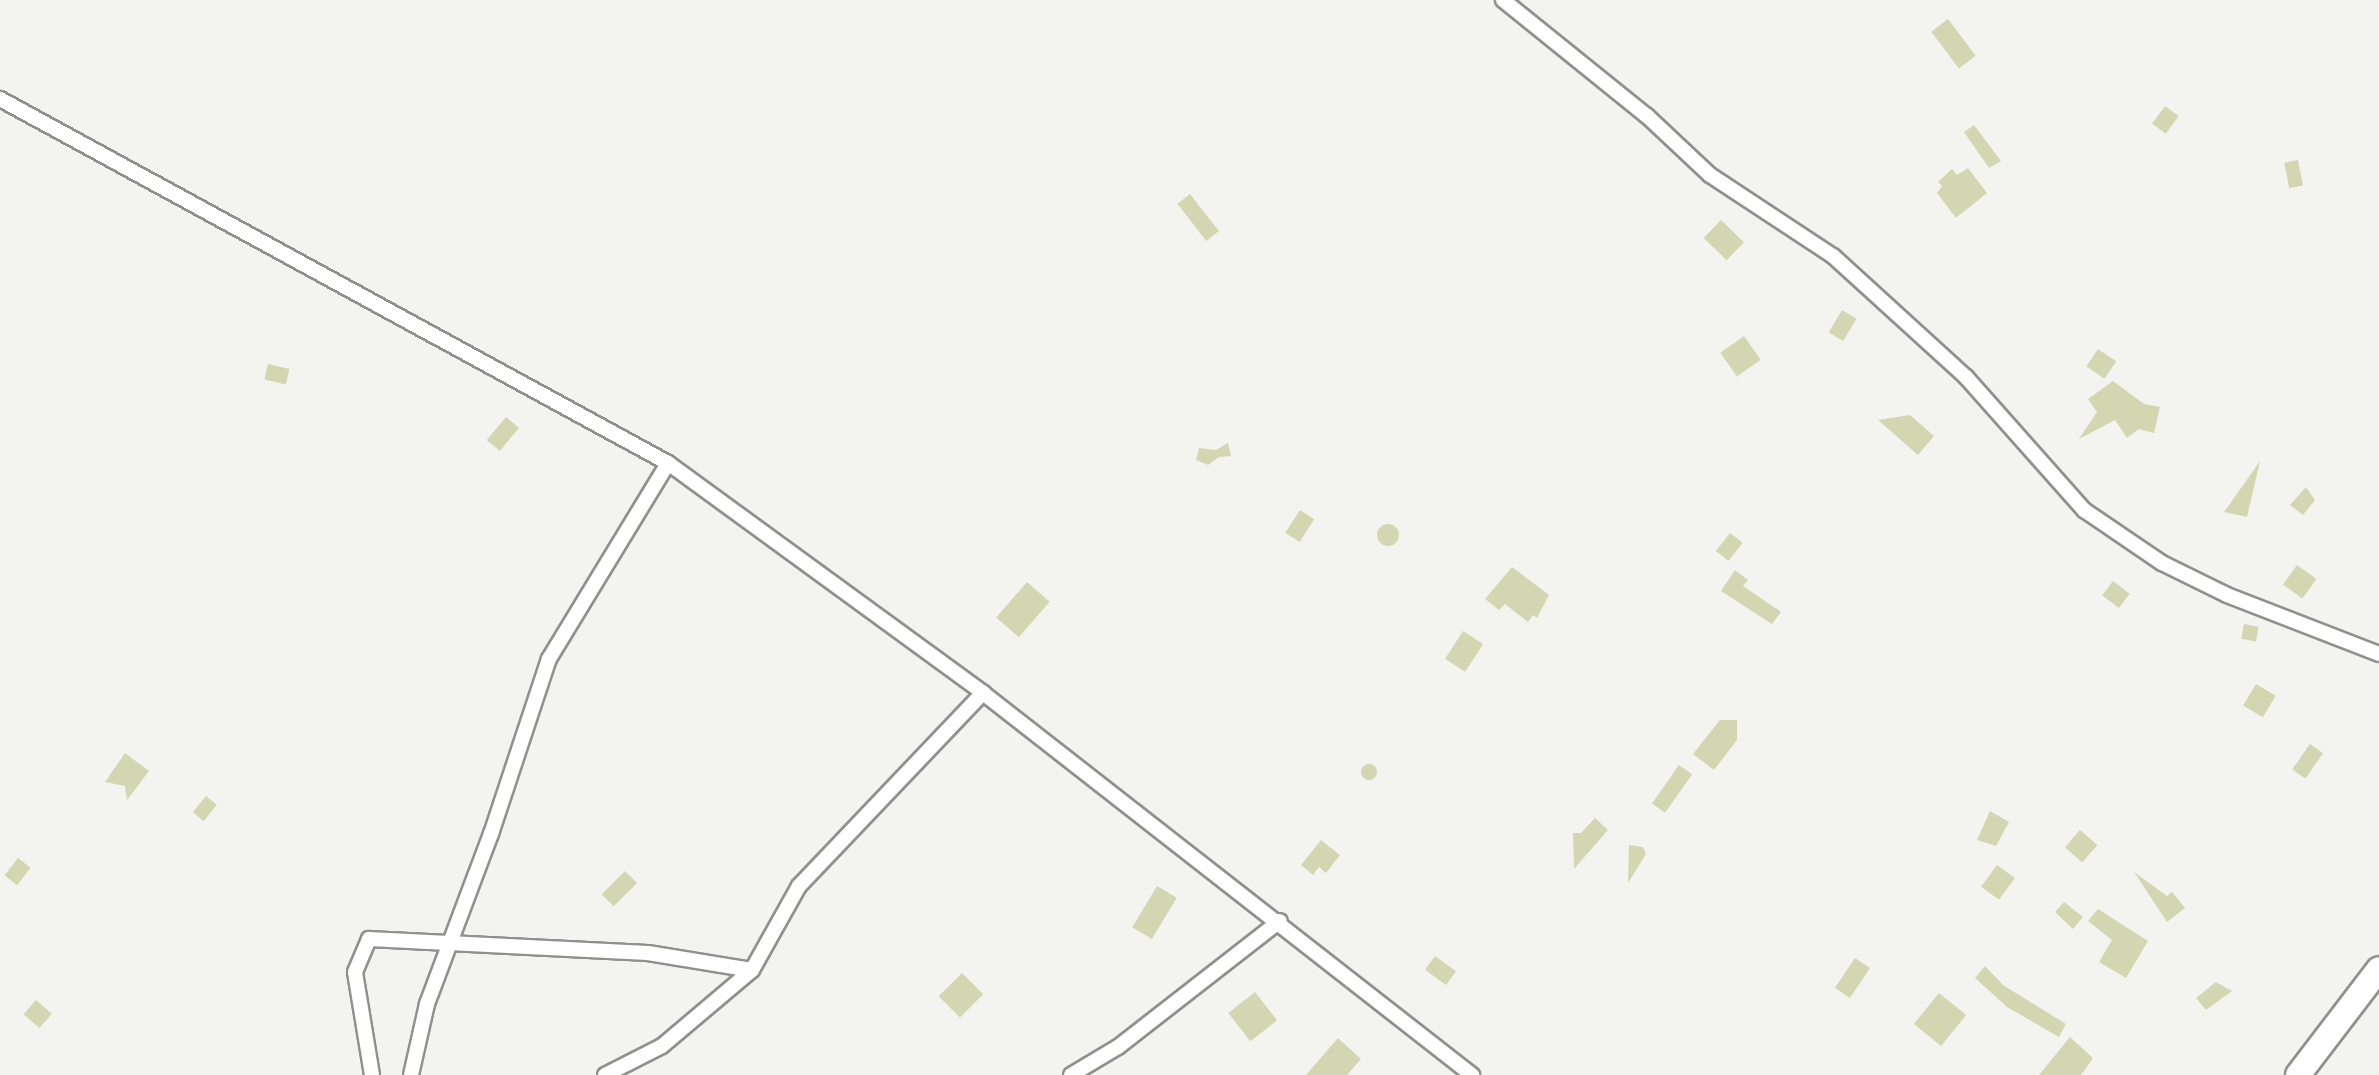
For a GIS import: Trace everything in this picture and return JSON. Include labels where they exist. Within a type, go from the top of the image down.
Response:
[{"type":"highway","points":[[2298,1075],[2379,969]]},
{"type":"street","points":[[1503,0],[1647,116],[1710,175],[1833,256],[1966,377],[2084,510],[2162,563],[2227,595],[2379,654]]},
{"type":"street","points":[[0,99],[668,463],[983,693],[1280,921],[1472,1075]]},
{"type":"street","points":[[411,1075],[427,1004],[549,659],[668,463]]},
{"type":"street","points":[[605,1075],[662,1046],[752,970],[799,886],[983,693]]},
{"type":"street","points":[[1071,1075],[1118,1047],[1280,921]]},
{"type":"street","points":[[372,1075],[356,991],[359,954],[369,939],[381,936],[450,945],[648,953],[752,970]]},
{"type":"building","points":[[1948,19],[1976,56],[1959,68],[1931,32]]},
{"type":"building","points":[[2165,106],[2179,116],[2166,134],[2152,124]]},
{"type":"building","points":[[1974,125],[2001,161],[1989,168],[1964,132]]},
{"type":"building","points":[[2298,160],[2303,186],[2289,188],[2284,163]]},
{"type":"building","points":[[1968,168],[1987,193],[1956,218],[1937,193],[1942,186],[1938,182],[1952,169],[1957,175]]},
{"type":"building","points":[[1190,194],[1219,231],[1206,241],[1177,204]]},
{"type":"building","points":[[1721,220],[1744,242],[1727,260],[1704,238]]},
{"type":"building","points":[[1842,310],[1857,319],[1843,341],[1829,332]]},
{"type":"building","points":[[1744,336],[1761,360],[1737,376],[1720,353]]},
{"type":"building","points":[[2098,349],[2116,361],[2104,379],[2086,366]]},
{"type":"building","points":[[268,364],[289,369],[286,385],[264,380]]},
{"type":"building","points":[[2113,381],[2144,404],[2160,407],[2154,433],[2139,429],[2127,438],[2115,420],[2079,439],[2097,412],[2088,399]]},
{"type":"building","points":[[1910,415],[1934,436],[1918,455],[1878,420]]},
{"type":"building","points":[[506,417],[519,428],[500,451],[487,440]]},
{"type":"building","points":[[1228,443],[1231,456],[1219,457],[1208,465],[1196,460],[1199,448],[1216,450]]},
{"type":"building","points":[[2260,461],[2247,517],[2224,512],[2246,481]]},
{"type":"building","points":[[2306,487],[2315,500],[2303,515],[2290,505]]},
{"type":"building","points":[[1300,510],[1314,519],[1300,542],[1285,533]]},
{"type":"building","points":[[1384,524],[1392,524],[1399,535],[1392,546],[1384,546],[1377,539],[1377,531]]},
{"type":"building","points":[[1730,533],[1743,543],[1728,561],[1716,551]]},
{"type":"building","points":[[2297,565],[2316,579],[2302,599],[2283,584]]},
{"type":"building","points":[[1512,567],[1549,595],[1537,618],[1533,615],[1528,622],[1505,604],[1499,610],[1485,599]]},
{"type":"building","points":[[1735,570],[1748,580],[1743,586],[1781,612],[1772,624],[1721,591]]},
{"type":"building","points":[[2113,581],[2130,594],[2119,608],[2102,595]]},
{"type":"building","points":[[1027,582],[1050,602],[1019,637],[996,617]]},
{"type":"building","points":[[2244,624],[2259,627],[2256,642],[2241,639]]},
{"type":"building","points":[[1463,631],[1483,644],[1465,672],[1445,659]]},
{"type":"building","points":[[2256,684],[2276,696],[2263,717],[2243,705]]},
{"type":"building","points":[[1720,720],[1737,720],[1737,740],[1714,770],[1693,754]]},
{"type":"building","points":[[2310,744],[2323,753],[2305,779],[2292,769]]},
{"type":"building","points":[[125,753],[149,771],[127,800],[125,786],[105,782]]},
{"type":"building","points":[[1366,764],[1372,764],[1377,772],[1375,778],[1366,780],[1361,775],[1361,769]]},
{"type":"building","points":[[1679,765],[1692,774],[1665,813],[1652,804]]},
{"type":"building","points":[[206,796],[217,805],[204,821],[193,812]]},
{"type":"building","points":[[1990,811],[2009,822],[1996,846],[1977,840]]},
{"type":"building","points":[[1595,818],[1608,830],[1574,869],[1573,833],[1581,833]]},
{"type":"building","points":[[2080,830],[2097,845],[2082,862],[2065,847]]},
{"type":"building","points":[[1321,840],[1340,855],[1326,873],[1319,867],[1313,875],[1301,865]]},
{"type":"building","points":[[1629,845],[1643,847],[1646,854],[1628,883]]},
{"type":"building","points":[[18,858],[31,868],[17,885],[4,875]]},
{"type":"building","points":[[1997,865],[2015,878],[1999,900],[1981,887]]},
{"type":"building","points":[[625,871],[637,883],[614,906],[602,894]]},
{"type":"building","points":[[2134,872],[2167,896],[2172,892],[2185,908],[2167,922]]},
{"type":"building","points":[[1157,886],[1177,898],[1152,939],[1132,927]]},
{"type":"building","points":[[2064,902],[2083,917],[2073,929],[2055,912]]},
{"type":"building","points":[[2098,909],[2148,941],[2126,978],[2099,962],[2112,940],[2088,921]]},
{"type":"building","points":[[1435,956],[1456,971],[1446,985],[1425,970]]},
{"type":"building","points":[[1855,958],[1870,968],[1850,998],[1835,988]]},
{"type":"building","points":[[1985,966],[2003,985],[2066,1024],[2059,1037],[2007,1007],[1975,978]]},
{"type":"building","points":[[962,973],[983,994],[960,1018],[939,996]]},
{"type":"building","points":[[2216,982],[2232,991],[2206,1010],[2196,998]]},
{"type":"building","points":[[1255,992],[1277,1020],[1250,1041],[1228,1013]]},
{"type":"building","points":[[1939,993],[1966,1015],[1941,1046],[1914,1024]]},
{"type":"building","points":[[36,1000],[52,1014],[39,1028],[24,1014]]},
{"type":"building","points":[[2070,1037],[2093,1058],[2081,1075],[2039,1075]]},
{"type":"building","points":[[1338,1038],[1361,1059],[1347,1075],[1306,1075]]}]
